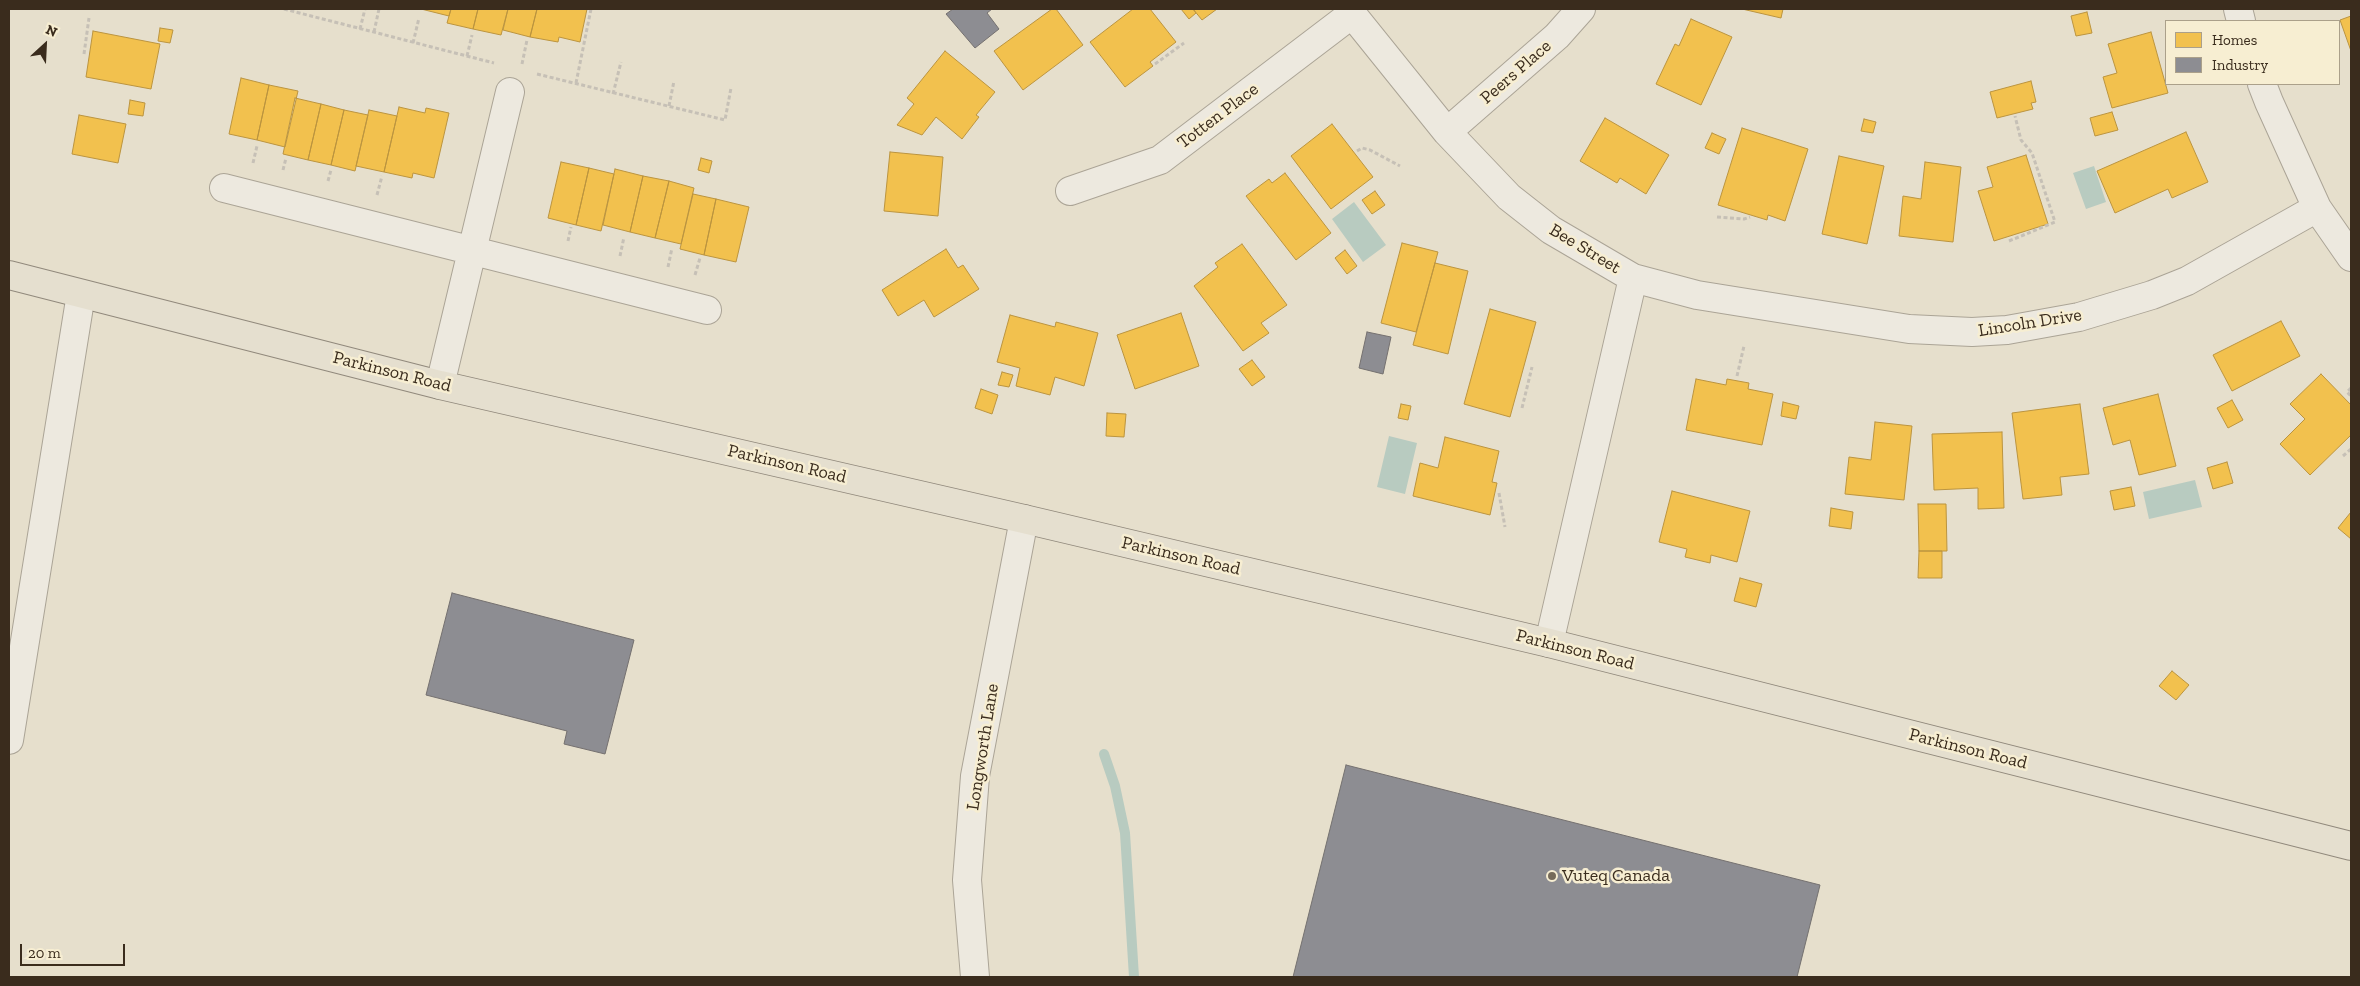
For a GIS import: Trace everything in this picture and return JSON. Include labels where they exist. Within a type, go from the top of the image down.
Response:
[{"type":"main road","name":"Parkinson Road","points":[[9,275],[440,385],[1024,519],[1550,643],[2351,846]]},
{"type":"street","name":"Peers Place","points":[[1447,132],[1557,36],[1581,9]]},
{"type":"street","name":"Bee Street","points":[[1350,12],[1447,132],[1499,189],[1526,211],[1578,247],[1633,278],[1550,643]]},
{"type":"street","name":"Totten Place","points":[[1070,191],[1160,160],[1350,12]]},
{"type":"street","points":[[440,385],[515,81]]},
{"type":"street","points":[[2262,85],[2268,102],[2318,208],[2351,257]]},
{"type":"street","points":[[224,188],[707,310]]},
{"type":"street","name":"Lincoln Drive","points":[[1633,278],[1697,295],[1908,330],[1972,332],[2007,330],[2079,316],[2152,295],[2187,281],[2318,208]]},
{"type":"street","points":[[9,740],[81,294]]},
{"type":"street","name":"Longworth Lane","points":[[975,977],[967,880],[975,776],[1024,519]]},
{"type":"path","points":[[309,15],[310,9]]},
{"type":"path","points":[[360,29],[365,9]]},
{"type":"path","points":[[374,32],[379,9]]},
{"type":"path","points":[[576,83],[591,9]]},
{"type":"path","points":[[84,54],[89,18]]},
{"type":"path","points":[[413,43],[419,18]]},
{"type":"path","points":[[467,56],[472,35]]},
{"type":"path","points":[[515,81],[527,40]]},
{"type":"path","points":[[1155,64],[1184,42]]},
{"type":"path","points":[[613,94],[621,62]]},
{"type":"path","points":[[669,106],[674,81]]},
{"type":"path","points":[[2009,241],[2055,222],[2032,153],[2022,140],[2015,116]]},
{"type":"path","points":[[1357,150],[1362,148],[1370,150],[1400,166]]},
{"type":"path","points":[[1717,217],[1744,219],[1750,217]]},
{"type":"path","points":[[1737,376],[1744,346]]},
{"type":"path","points":[[1522,408],[1532,367]]},
{"type":"path","points":[[2351,388],[2347,392],[2351,396]]},
{"type":"path","points":[[2343,456],[2351,449]]},
{"type":"path","points":[[1499,493],[1505,528]]},
{"type":"shaded area","points":[[2094,166],[2106,202],[2086,209],[2073,173]]},
{"type":"shaded area","points":[[1354,202],[1386,245],[1363,262],[1332,219]]},
{"type":"shaded area","points":[[1389,436],[1417,443],[1405,494],[1377,487]]},
{"type":"shaded area","points":[[2195,480],[2202,507],[2149,519],[2143,492]]},
{"type":"building: Homes","points":[[421,9],[451,9],[449,16]]},
{"type":"building: Homes","points":[[451,9],[478,9],[473,29],[447,23]]},
{"type":"building: Homes","points":[[478,9],[508,9],[501,35],[473,29]]},
{"type":"building: Homes","points":[[508,9],[537,9],[530,37],[503,30]]},
{"type":"building: Homes","points":[[537,9],[587,9],[580,42],[559,37],[558,42],[530,37]]},
{"type":"building: Homes","points":[[1052,9],[1056,9],[1083,45],[1023,90],[994,51]]},
{"type":"building: Homes","points":[[1133,9],[1150,9],[1176,42],[1150,62],[1153,66],[1125,87],[1090,42]]},
{"type":"building: Homes","points":[[1181,9],[1193,9],[1196,13],[1189,19]]},
{"type":"building: Homes","points":[[1193,9],[1217,9],[1202,20]]},
{"type":"building: Homes","points":[[1742,9],[1783,9],[1781,18]]},
{"type":"building: Homes","points":[[2087,12],[2092,33],[2076,36],[2071,16]]},
{"type":"building: Homes","points":[[2351,16],[2351,51],[2340,20]]},
{"type":"building: Homes","points":[[1691,19],[1732,37],[1701,105],[1656,84],[1675,44],[1679,46]]},
{"type":"building: Homes","points":[[160,28],[173,30],[170,43],[158,41]]},
{"type":"building: Homes","points":[[93,31],[160,44],[151,89],[86,77]]},
{"type":"building: Homes","points":[[2151,32],[2168,93],[2112,108],[2103,77],[2117,73],[2108,44]]},
{"type":"building: Homes","points":[[945,51],[995,92],[976,115],[979,117],[962,139],[936,117],[922,135],[897,125],[914,104],[907,98]]},
{"type":"building: Homes","points":[[241,78],[269,85],[257,140],[229,134]]},
{"type":"building: Homes","points":[[2031,81],[2036,102],[2031,103],[2033,109],[1997,118],[1990,92]]},
{"type":"building: Homes","points":[[269,85],[298,91],[285,147],[257,140]]},
{"type":"building: Homes","points":[[295,98],[321,104],[308,160],[283,154]]},
{"type":"building: Homes","points":[[130,100],[145,103],[143,116],[128,114]]},
{"type":"building: Homes","points":[[321,104],[344,110],[331,165],[308,160]]},
{"type":"building: Homes","points":[[399,107],[425,113],[426,108],[449,113],[434,178],[413,173],[412,178],[384,172]]},
{"type":"building: Homes","points":[[344,110],[368,115],[355,171],[331,165]]},
{"type":"building: Homes","points":[[369,110],[397,116],[384,172],[356,166]]},
{"type":"building: Homes","points":[[2112,112],[2118,130],[2095,136],[2090,118]]},
{"type":"building: Homes","points":[[79,115],[126,124],[118,163],[72,154]]},
{"type":"building: Homes","points":[[1605,118],[1669,155],[1646,194],[1620,178],[1617,183],[1580,161]]},
{"type":"building: Homes","points":[[1864,119],[1876,122],[1873,133],[1861,131]]},
{"type":"building: Homes","points":[[1332,124],[1373,177],[1331,209],[1291,156]]},
{"type":"building: Homes","points":[[1742,128],[1808,149],[1785,221],[1768,215],[1767,220],[1718,205]]},
{"type":"building: Homes","points":[[2186,132],[2208,182],[2172,198],[2168,189],[2115,213],[2097,171]]},
{"type":"building: Homes","points":[[1712,133],[1726,139],[1719,154],[1705,148]]},
{"type":"building: Homes","points":[[890,152],[943,157],[938,216],[884,211]]},
{"type":"building: Homes","points":[[2026,155],[2048,224],[1994,241],[1978,191],[1993,187],[1987,167]]},
{"type":"building: Homes","points":[[1839,156],[1884,166],[1867,244],[1822,234]]},
{"type":"building: Homes","points":[[701,158],[712,161],[709,173],[698,170]]},
{"type":"building: Homes","points":[[561,162],[589,168],[576,225],[548,218]]},
{"type":"building: Homes","points":[[1925,162],[1961,167],[1953,242],[1899,236],[1903,196],[1921,199]]},
{"type":"building: Homes","points":[[589,168],[614,174],[601,231],[576,225]]},
{"type":"building: Homes","points":[[615,169],[643,176],[630,232],[603,225]]},
{"type":"building: Homes","points":[[1285,173],[1331,233],[1296,260],[1246,196],[1269,179],[1272,183]]},
{"type":"building: Homes","points":[[643,176],[669,181],[655,238],[630,232]]},
{"type":"building: Homes","points":[[669,181],[694,188],[681,244],[655,238]]},
{"type":"building: Homes","points":[[1375,191],[1385,205],[1372,214],[1362,200]]},
{"type":"building: Homes","points":[[693,194],[716,199],[704,255],[680,249]]},
{"type":"building: Homes","points":[[716,199],[749,207],[736,262],[704,255]]},
{"type":"building: Homes","points":[[1402,243],[1438,252],[1416,332],[1381,323]]},
{"type":"building: Homes","points":[[1242,244],[1287,305],[1261,323],[1269,333],[1243,351],[1194,286],[1218,267],[1215,263]]},
{"type":"building: Homes","points":[[946,249],[958,268],[963,265],[979,289],[934,317],[924,300],[898,316],[882,290]]},
{"type":"building: Homes","points":[[1345,250],[1357,266],[1347,274],[1335,258]]},
{"type":"building: Homes","points":[[1435,263],[1468,271],[1448,354],[1413,345]]},
{"type":"building: Homes","points":[[1490,309],[1536,322],[1510,417],[1464,404]]},
{"type":"building: Homes","points":[[1181,313],[1199,366],[1135,389],[1117,335]]},
{"type":"building: Homes","points":[[1010,315],[1055,327],[1056,322],[1098,333],[1084,386],[1055,377],[1050,395],[1016,386],[1020,368],[997,362]]},
{"type":"building: Homes","points":[[2281,321],[2300,356],[2232,391],[2213,355]]},
{"type":"building: Homes","points":[[1252,360],[1265,377],[1252,386],[1239,369]]},
{"type":"building: Homes","points":[[1002,372],[1013,375],[1009,387],[998,385]]},
{"type":"building: Homes","points":[[2321,374],[2351,405],[2351,435],[2310,475],[2280,444],[2305,419],[2290,404]]},
{"type":"building: Homes","points":[[1696,379],[1726,385],[1727,379],[1749,383],[1748,389],[1773,394],[1762,445],[1686,430]]},
{"type":"building: Homes","points":[[981,389],[998,395],[992,414],[975,408]]},
{"type":"building: Homes","points":[[2158,394],[2176,466],[2139,475],[2130,440],[2113,445],[2103,408]]},
{"type":"building: Homes","points":[[2232,400],[2243,420],[2228,428],[2217,408]]},
{"type":"building: Homes","points":[[1783,402],[1799,406],[1796,419],[1781,416]]},
{"type":"building: Homes","points":[[1401,404],[1411,406],[1408,420],[1398,418]]},
{"type":"building: Homes","points":[[2080,404],[2089,474],[2060,477],[2062,495],[2023,499],[2012,413]]},
{"type":"building: Homes","points":[[1107,413],[1126,414],[1124,437],[1106,436]]},
{"type":"building: Homes","points":[[1875,422],[1912,426],[1904,500],[1845,494],[1849,457],[1871,460]]},
{"type":"building: Homes","points":[[2002,432],[2004,508],[1978,509],[1978,488],[1934,490],[1932,434]]},
{"type":"building: Homes","points":[[1445,437],[1499,451],[1492,482],[1497,483],[1490,515],[1413,496],[1420,463],[1438,468]]},
{"type":"building: Homes","points":[[2227,462],[2233,483],[2213,489],[2207,468]]},
{"type":"building: Homes","points":[[2131,487],[2135,506],[2114,510],[2110,491]]},
{"type":"building: Homes","points":[[1672,491],[1750,511],[1737,562],[1711,555],[1710,563],[1685,557],[1687,549],[1659,542]]},
{"type":"building: Homes","points":[[1918,504],[1946,504],[1947,551],[1919,551]]},
{"type":"building: Homes","points":[[1831,508],[1853,512],[1851,529],[1829,526]]},
{"type":"building: Homes","points":[[2351,512],[2351,539],[2338,528]]},
{"type":"building: Homes","points":[[1919,551],[1942,551],[1942,578],[1918,578]]},
{"type":"building: Homes","points":[[1740,578],[1762,584],[1756,607],[1734,601]]},
{"type":"building: Homes","points":[[2172,671],[2189,685],[2176,700],[2159,686]]},
{"type":"building: Industry","points":[[953,9],[992,9],[987,13],[999,29],[975,48],[946,14]]},
{"type":"building: Industry","points":[[1367,332],[1391,337],[1383,374],[1359,368]]},
{"type":"building: Industry","points":[[452,593],[634,640],[605,754],[564,744],[567,731],[426,695]]},
{"type":"building: Industry","name":"Vuteq Canada","points":[[1346,765],[1820,885],[1797,977],[1293,977]]},
{"type":"waterway","points":[[1104,754],[1115,786],[1125,833],[1134,977]]},
{"type":"place","name":"Vuteq Canada","points":[[1552,876]]}]
